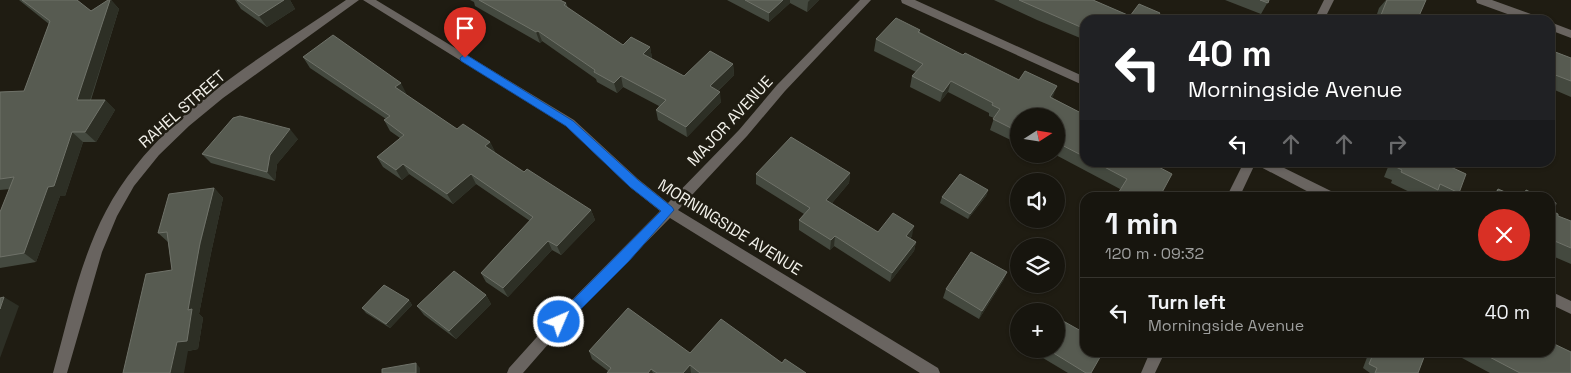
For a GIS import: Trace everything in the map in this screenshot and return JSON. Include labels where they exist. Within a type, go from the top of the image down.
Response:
[{"type":"street","name":"RAHEL STREET","points":[[60,373],[90,268],[112,213],[137,170],[174,133],[227,90],[354,0]]},
{"type":"street","name":"MORNINGSIDE AVENUE","points":[[368,0],[495,76],[570,124],[634,183],[668,210],[933,373]]},
{"type":"street","name":"MAJOR AVENUE","points":[[514,373],[559,322],[625,257],[743,133],[781,88],[866,0]]},
{"type":"street","points":[[906,0],[1080,80]]},
{"type":"street","points":[[1322,15],[1329,0]]},
{"type":"street","points":[[1482,0],[1522,15]]},
{"type":"street","points":[[1555,28],[1571,34]]},
{"type":"street","points":[[1235,192],[1248,167]]},
{"type":"street","points":[[1270,167],[1321,192]]},
{"type":"street","points":[[1555,300],[1571,308]]},
{"type":"street","points":[[1148,373],[1156,357]]},
{"type":"building","points":[[22,0],[77,0],[91,11],[110,0],[77,100],[105,100],[85,132],[72,132],[54,186],[48,187],[24,253],[0,257],[0,212],[14,177],[0,179],[0,92],[24,91],[50,21]]},
{"type":"building","points":[[237,0],[284,0],[259,16]]},
{"type":"building","points":[[479,0],[560,0],[566,3],[564,5],[623,45],[631,37],[650,47],[643,54],[684,76],[710,51],[733,64],[710,86],[720,92],[686,127],[656,110],[666,100],[621,76],[614,83],[594,72],[595,70],[538,31],[536,32]]},
{"type":"building","points":[[745,0],[783,0],[769,13]]},
{"type":"building","points":[[1019,0],[1093,0],[1128,15],[1080,15],[1080,27]]},
{"type":"building","points":[[1387,0],[1426,0],[1419,15],[1381,15]]},
{"type":"building","points":[[1139,4],[1160,13],[1159,15],[1131,15]]},
{"type":"building","points":[[896,18],[920,30],[918,32],[963,55],[965,53],[1019,80],[1025,71],[1057,86],[1050,97],[1080,112],[1080,154],[1065,147],[1065,108],[1010,108],[1010,128],[993,119],[1000,109],[992,105],[993,103],[951,81],[943,92],[912,76],[923,64],[876,39]]},
{"type":"building","points":[[333,35],[401,83],[395,87],[457,129],[463,124],[490,142],[485,146],[524,172],[527,169],[591,210],[557,246],[548,241],[503,288],[481,273],[533,217],[471,174],[447,194],[403,164],[396,170],[377,157],[404,135],[384,120],[390,116],[303,57]]},
{"type":"building","points":[[1555,52],[1571,58],[1571,81],[1555,75]]},
{"type":"building","points":[[240,116],[290,129],[270,155],[267,172],[202,154],[233,118]]},
{"type":"building","points":[[791,137],[850,173],[826,200],[878,232],[893,213],[914,226],[906,236],[916,242],[892,273],[835,236],[831,240],[799,220],[810,208],[756,174]]},
{"type":"building","points":[[1104,167],[1159,167],[1172,174],[1162,192],[1119,192],[1127,179]]},
{"type":"building","points":[[1396,167],[1451,167],[1466,174],[1459,192],[1457,192],[1440,184],[1438,190],[1401,172],[1402,170]]},
{"type":"building","points":[[960,174],[988,190],[970,214],[942,197]]},
{"type":"building","points":[[214,188],[200,243],[188,310],[192,309],[187,341],[177,342],[170,373],[123,373],[146,274],[172,270],[167,232],[158,233],[169,194]]},
{"type":"building","points":[[1555,212],[1558,216],[1571,221],[1571,248],[1555,241]]},
{"type":"building","points":[[971,252],[1007,272],[982,311],[946,289]]},
{"type":"building","points":[[454,271],[486,295],[449,331],[417,306]]},
{"type":"building","points":[[384,285],[409,300],[386,324],[362,308]]},
{"type":"building","points":[[4,297],[0,309],[0,298]]},
{"type":"building","points":[[628,308],[690,353],[721,319],[782,363],[785,359],[806,373],[700,373],[690,365],[683,373],[657,373],[651,369],[648,373],[607,373],[611,368],[589,351]]},
{"type":"building","points":[[1065,322],[1080,330],[1080,357],[1100,357],[1091,373],[1086,373],[1062,358],[1065,358]]},
{"type":"building","points":[[1555,344],[1571,352],[1571,373],[1520,373],[1490,357],[1555,357]]},
{"type":"building","points":[[1372,357],[1424,357],[1418,373],[1375,373],[1377,368],[1369,364]]},
{"type":"building","points":[[416,363],[416,373],[382,373],[382,369]]},
{"type":"route","points":[[465,58],[570,124],[634,183],[668,210],[625,257],[559,322]]}]
